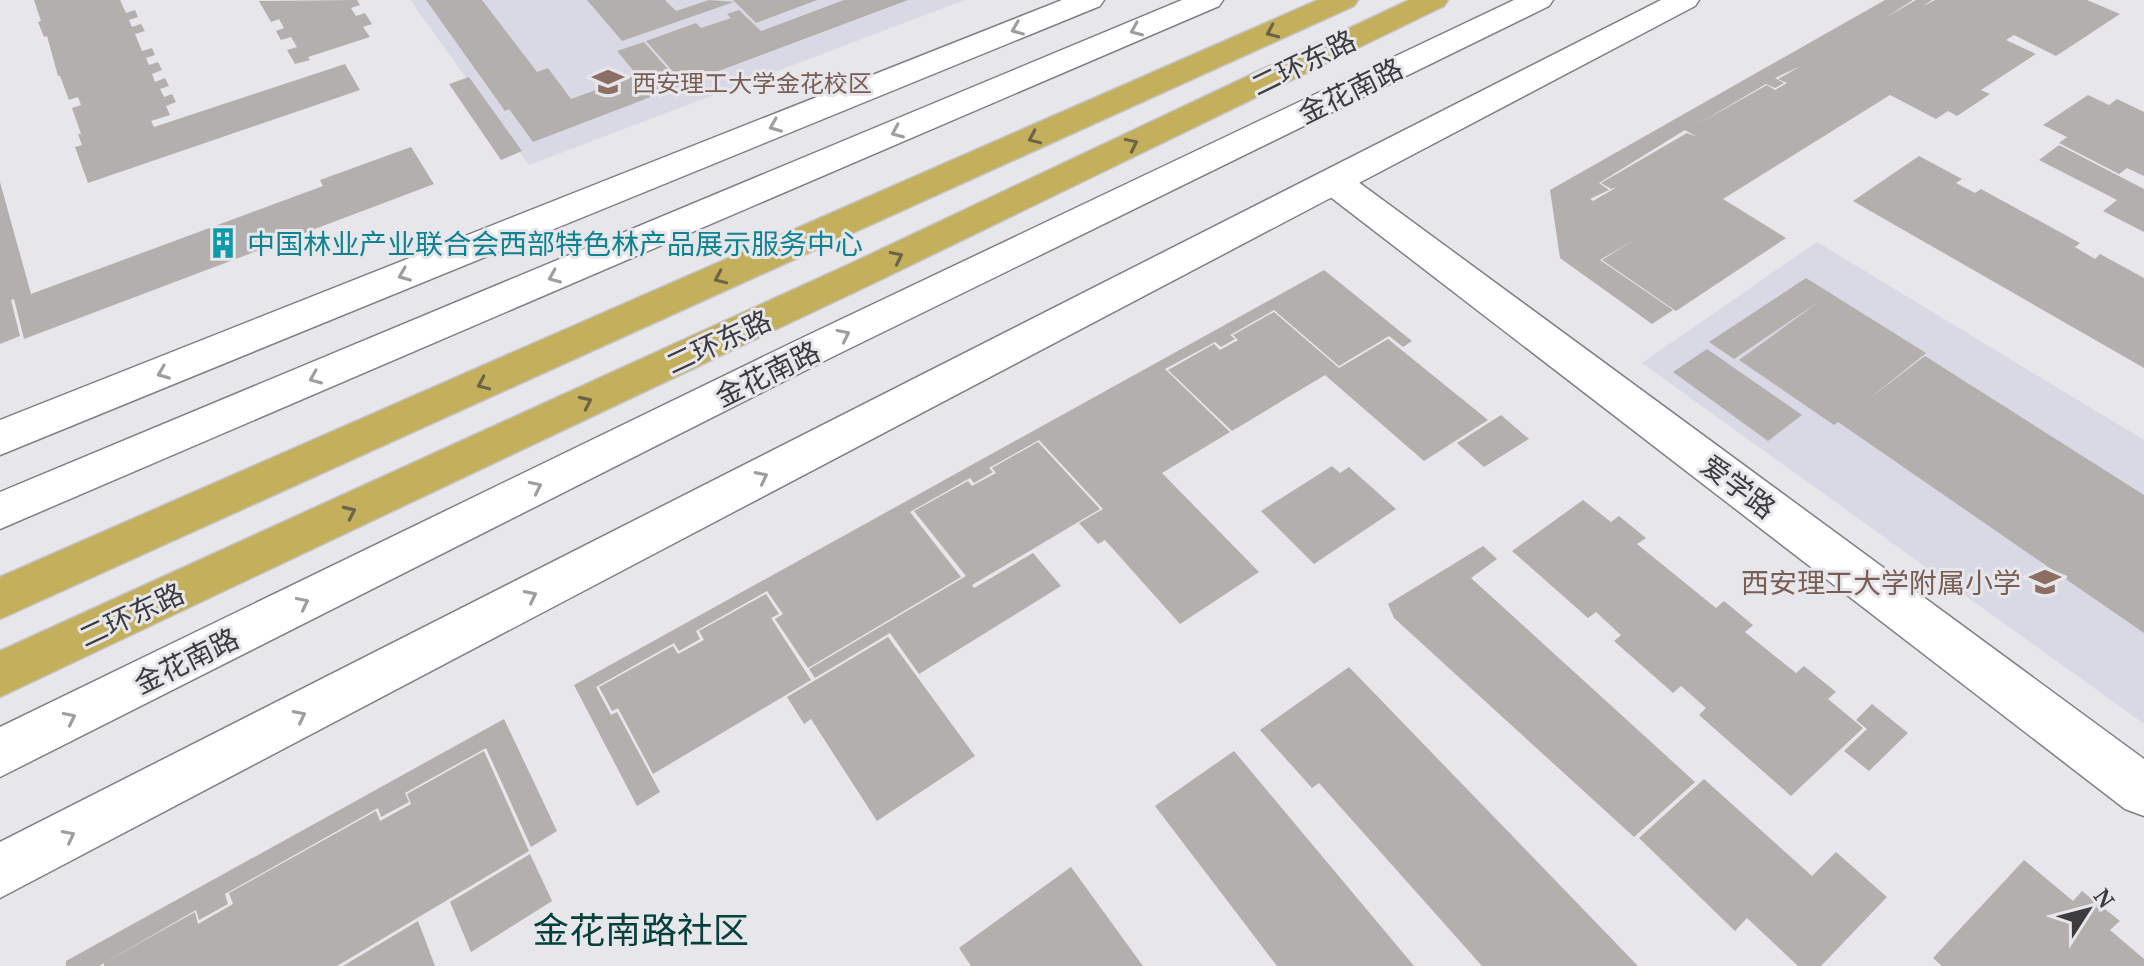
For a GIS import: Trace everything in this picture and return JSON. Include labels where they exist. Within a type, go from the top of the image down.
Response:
[{"type":"highway","name":"二环东路","points":[[0,599],[1343,0]]},
{"type":"highway","name":"二环东路","points":[[0,675],[850,279],[1427,3]]},
{"type":"street","points":[[0,438],[1089,0]]},
{"type":"street","points":[[0,511],[1208,0]]},
{"type":"street","name":"金花南路","points":[[0,753],[818,347],[1538,0]]},
{"type":"street","points":[[0,871],[1684,0]]},
{"type":"street","name":"爱学路","points":[[1333,181],[2144,791]]},
{"type":"shaded area","name":"西安理工大学金花校区","points":[[410,0],[965,0],[529,165]]},
{"type":"shaded area","name":"西安理工大学附属小学","points":[[1817,242],[2144,440],[2144,724],[1642,363]]},
{"type":"building","points":[[34,0],[120,0],[126,13],[135,10],[138,17],[129,20],[132,27],[141,24],[145,31],[135,34],[142,51],[152,48],[155,55],[146,58],[149,65],[158,62],[162,70],[152,74],[155,82],[165,78],[169,86],[160,89],[164,97],[172,94],[176,102],[166,106],[170,115],[151,121],[154,127],[345,64],[360,90],[88,183],[75,147],[82,145],[72,108],[81,105],[78,97],[69,100],[58,76],[47,36],[44,37],[38,22],[41,21]]},
{"type":"building","points":[[357,0],[360,5],[351,8],[356,16],[365,13],[372,24],[363,27],[370,37],[295,64],[287,50],[297,47],[291,37],[281,40],[276,31],[284,28],[279,19],[271,22],[259,1]]},
{"type":"building","points":[[426,0],[482,0],[537,72],[548,68],[571,99],[637,75],[617,51],[644,42],[682,85],[533,142],[509,109],[505,111]]},
{"type":"building","points":[[587,0],[665,0],[676,11],[709,0],[734,2],[622,41]]},
{"type":"building","points":[[733,0],[817,0],[756,23]]},
{"type":"building","points":[[844,0],[908,0],[684,84],[646,41],[696,23],[701,28],[731,18],[727,14],[739,10],[761,31]]},
{"type":"building","points":[[1885,0],[1913,0],[1885,18],[1916,0],[1932,0],[1923,6],[1935,0],[2087,0],[2120,14],[2056,56],[2014,35],[2006,40],[2036,54],[1981,90],[1990,94],[1957,116],[1948,111],[1936,119],[1890,95],[1723,199],[1786,238],[1676,311],[1602,260],[1634,240],[1600,260],[1673,310],[1652,324],[1560,258],[1550,190]],"holes":[[[1801,66],[1778,79],[1787,83],[1775,90],[1767,85],[1696,125],[1766,84],[1775,88],[1784,83],[1775,78]],[[1685,130],[1697,137],[1687,133],[1601,183],[1611,189],[1617,187],[1593,201],[1590,199],[1609,190],[1599,183]]]},
{"type":"building","points":[[469,77],[522,151],[501,160],[449,84]]},
{"type":"building","points":[[2088,95],[2109,105],[2117,99],[2144,112],[2144,176],[2127,168],[2119,174],[2059,143],[2067,137],[2043,125]]},
{"type":"building","points":[[2059,145],[2144,189],[2144,232],[2103,211],[2117,200],[2039,160]]},
{"type":"building","name":"中国林业产业联合会西部特色林产品展示服务中心","points":[[411,147],[434,184],[24,339],[14,299],[11,300],[20,336],[0,344],[0,182],[31,294],[323,186],[320,180]]},
{"type":"building","points":[[1919,156],[1962,179],[1956,183],[1975,193],[1981,189],[2080,243],[2075,247],[2095,259],[2100,254],[2144,278],[2144,368],[1853,201]]},
{"type":"building","points":[[1324,270],[1412,341],[1403,347],[1389,336],[1339,366],[1274,310],[1230,335],[1235,339],[1221,347],[1215,342],[1165,369],[1230,432],[1162,473],[1259,572],[1180,624],[1105,540],[1098,544],[1079,523],[1103,509],[1039,440],[989,468],[993,472],[974,483],[970,478],[910,512],[961,577],[808,668],[775,619],[783,614],[767,591],[696,631],[700,639],[679,651],[674,643],[596,687],[611,715],[617,712],[660,792],[637,806],[574,685]]},
{"type":"building","points":[[1806,278],[1926,353],[1865,402],[1925,356],[2144,495],[2144,633],[1838,422],[1834,425],[1739,360],[1820,301],[1734,359],[1709,342]]},
{"type":"building","points":[[1274,312],[1339,368],[1388,339],[1488,420],[1424,461],[1325,375],[1232,431],[1168,370],[1214,344],[1220,350],[1238,340],[1233,335]]},
{"type":"building","points":[[1707,349],[1802,415],[1768,441],[1673,372]]},
{"type":"building","points":[[1501,415],[1529,439],[1484,467],[1457,443]]},
{"type":"building","points":[[1038,442],[1100,509],[972,585],[974,588],[1033,553],[1061,586],[919,674],[890,633],[815,678],[809,669],[966,576],[914,511],[968,481],[972,486],[996,473],[992,468]]},
{"type":"building","points":[[1332,466],[1340,473],[1349,467],[1396,509],[1314,564],[1261,511]]},
{"type":"building","points":[[1583,500],[1611,522],[1619,516],[1646,538],[1637,544],[1716,608],[1724,601],[1753,625],[1745,632],[1796,673],[1804,666],[1836,692],[1828,699],[1863,728],[1791,796],[1699,715],[1706,708],[1681,686],[1673,693],[1614,641],[1621,635],[1596,612],[1588,618],[1512,551]]},
{"type":"building","points":[[1483,546],[1497,559],[1471,578],[1695,782],[1634,837],[1394,618],[1388,604]]},
{"type":"building","points":[[766,594],[779,614],[771,618],[811,680],[653,774],[618,708],[612,711],[599,687],[673,646],[678,654],[704,640],[699,631]]},
{"type":"building","points":[[888,637],[975,756],[877,821],[811,719],[804,724],[787,697]]},
{"type":"building","points":[[1349,667],[1638,966],[1482,966],[1319,783],[1312,788],[1260,730]]},
{"type":"building","points":[[1872,704],[1908,733],[1869,771],[1844,751],[1867,729],[1856,720]]},
{"type":"building","points":[[504,719],[557,831],[531,847],[486,748],[405,793],[409,802],[381,817],[378,808],[225,894],[228,904],[199,920],[196,910],[99,966],[66,966],[66,961]]},
{"type":"building","points":[[484,751],[529,851],[337,966],[104,966],[104,963],[195,912],[198,924],[233,904],[229,893],[376,811],[380,821],[411,804],[407,794]]},
{"type":"building","points":[[1234,751],[1414,966],[1277,966],[1155,806]]},
{"type":"building","points":[[1704,779],[1812,876],[1836,852],[1887,897],[1821,966],[1798,966],[1747,918],[1735,931],[1639,838]]},
{"type":"building","points":[[530,854],[552,901],[471,952],[450,902]]},
{"type":"building","points":[[2024,860],[2073,901],[2082,891],[2120,921],[2110,930],[2144,959],[2144,966],[1942,966],[1933,958]]},
{"type":"building","points":[[1071,867],[1143,966],[971,966],[959,948]]},
{"type":"building","points":[[418,921],[435,966],[343,966]]},
{"type":"place","name":"西安理工大学金花校区","points":[[608,82]]},
{"type":"place","name":"中国林业产业联合会西部特色林产品展示服务中心","points":[[223,243]]},
{"type":"place","name":"西安理工大学附属小学","points":[[2045,582]]},
{"type":"district","name":"金花南路社区","points":[[641,929]]}]
